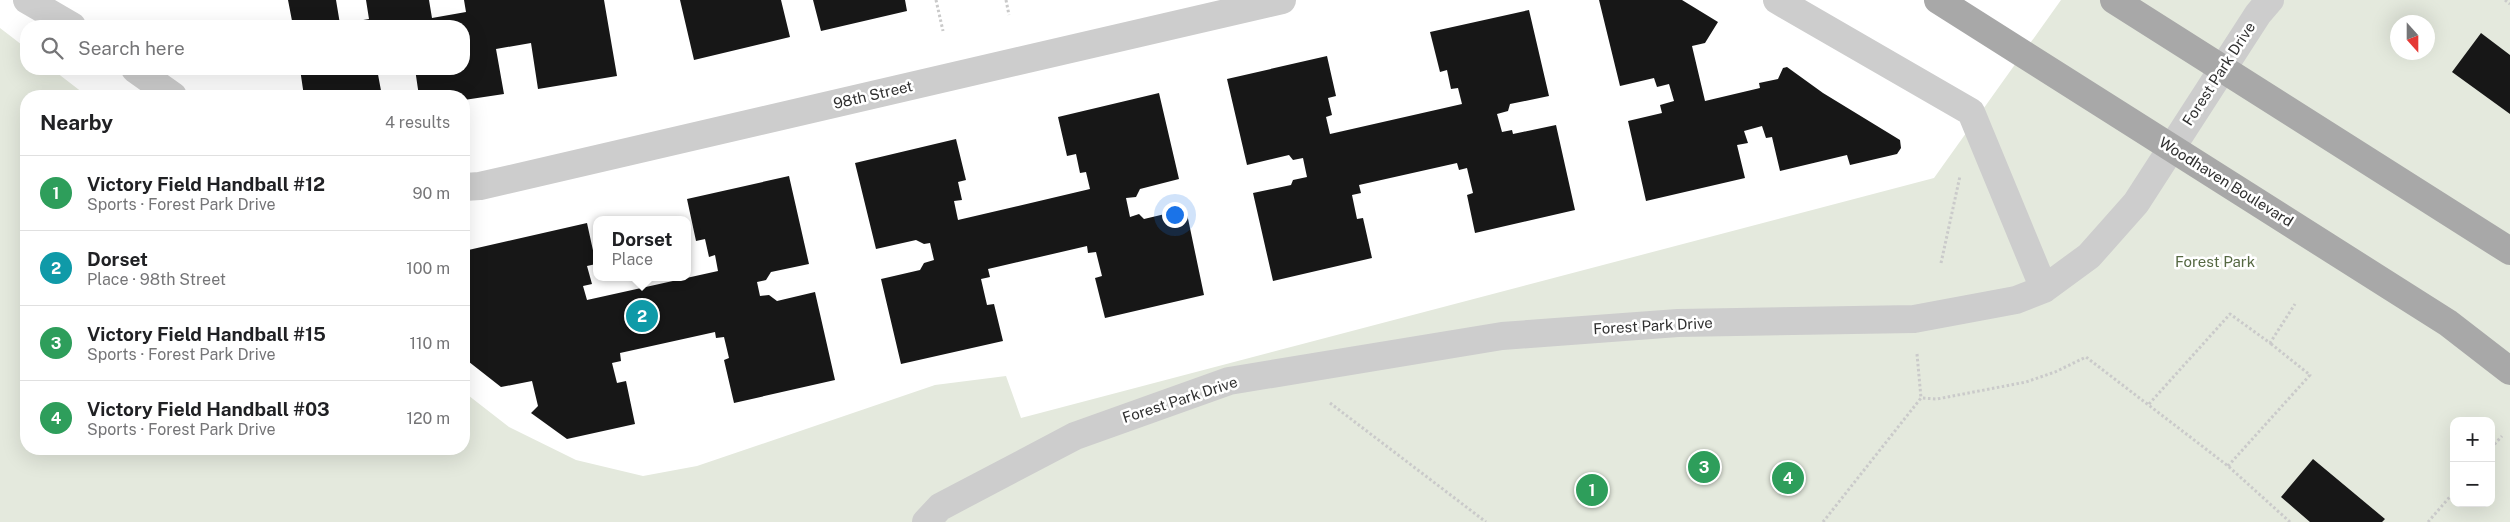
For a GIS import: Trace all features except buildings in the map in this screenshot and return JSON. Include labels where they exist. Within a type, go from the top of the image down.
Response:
[{"type":"main road","name":"Woodhaven Boulevard","points":[[1938,0],[2448,323],[2510,371]]},
{"type":"main road","points":[[2114,0],[2510,251]]},
{"type":"street","points":[[27,0],[62,20]]},
{"type":"street","name":"98th Street","points":[[470,186],[490,184],[1282,0]]},
{"type":"street","points":[[1777,0],[1971,112],[2044,289]]},
{"type":"street","name":"Forest Park Drive","points":[[926,522],[940,507],[1075,436],[1229,381],[1502,336],[1678,323],[1914,319],[2016,300],[2044,289],[2089,256],[2136,203],[2258,14],[2270,0]]},
{"type":"street","points":[[143,75],[165,90]]},
{"type":"path","points":[[936,0],[942,30]]},
{"type":"path","points":[[1006,0],[1009,14]]},
{"type":"path","points":[[2505,0],[2510,4]]},
{"type":"path","points":[[1942,263],[1960,175]]},
{"type":"path","points":[[2270,343],[2295,304]]},
{"type":"path","points":[[2149,404],[2230,314],[2270,343],[2310,375],[2228,466]]},
{"type":"path","points":[[1823,522],[1921,398],[1917,354]]},
{"type":"path","points":[[1921,398],[1937,399],[2026,382],[2055,372],[2086,357],[2228,466],[2290,522]]},
{"type":"path","points":[[1330,404],[1486,522]]},
{"type":"path","points":[[2495,444],[2502,436]]},
{"type":"path","points":[[2428,522],[2450,497]]},
{"type":"green space","name":"Forest Park","points":[[2061,0],[2510,0],[2510,522],[0,522],[0,28],[20,43],[20,75],[60,75],[79,90],[20,90],[20,455],[470,455],[470,397],[509,427],[576,460],[643,476],[697,466],[935,385],[1006,376],[1021,418],[1934,178]]},
{"type":"place","name":"Dorset","points":[[642,316]]},
{"type":"place","name":"Victory Field Handball #15","points":[[1704,467]]},
{"type":"place","name":"Victory Field Handball #03","points":[[1788,478]]},
{"type":"place","name":"Victory Field Handball #12","points":[[1592,490]]}]
